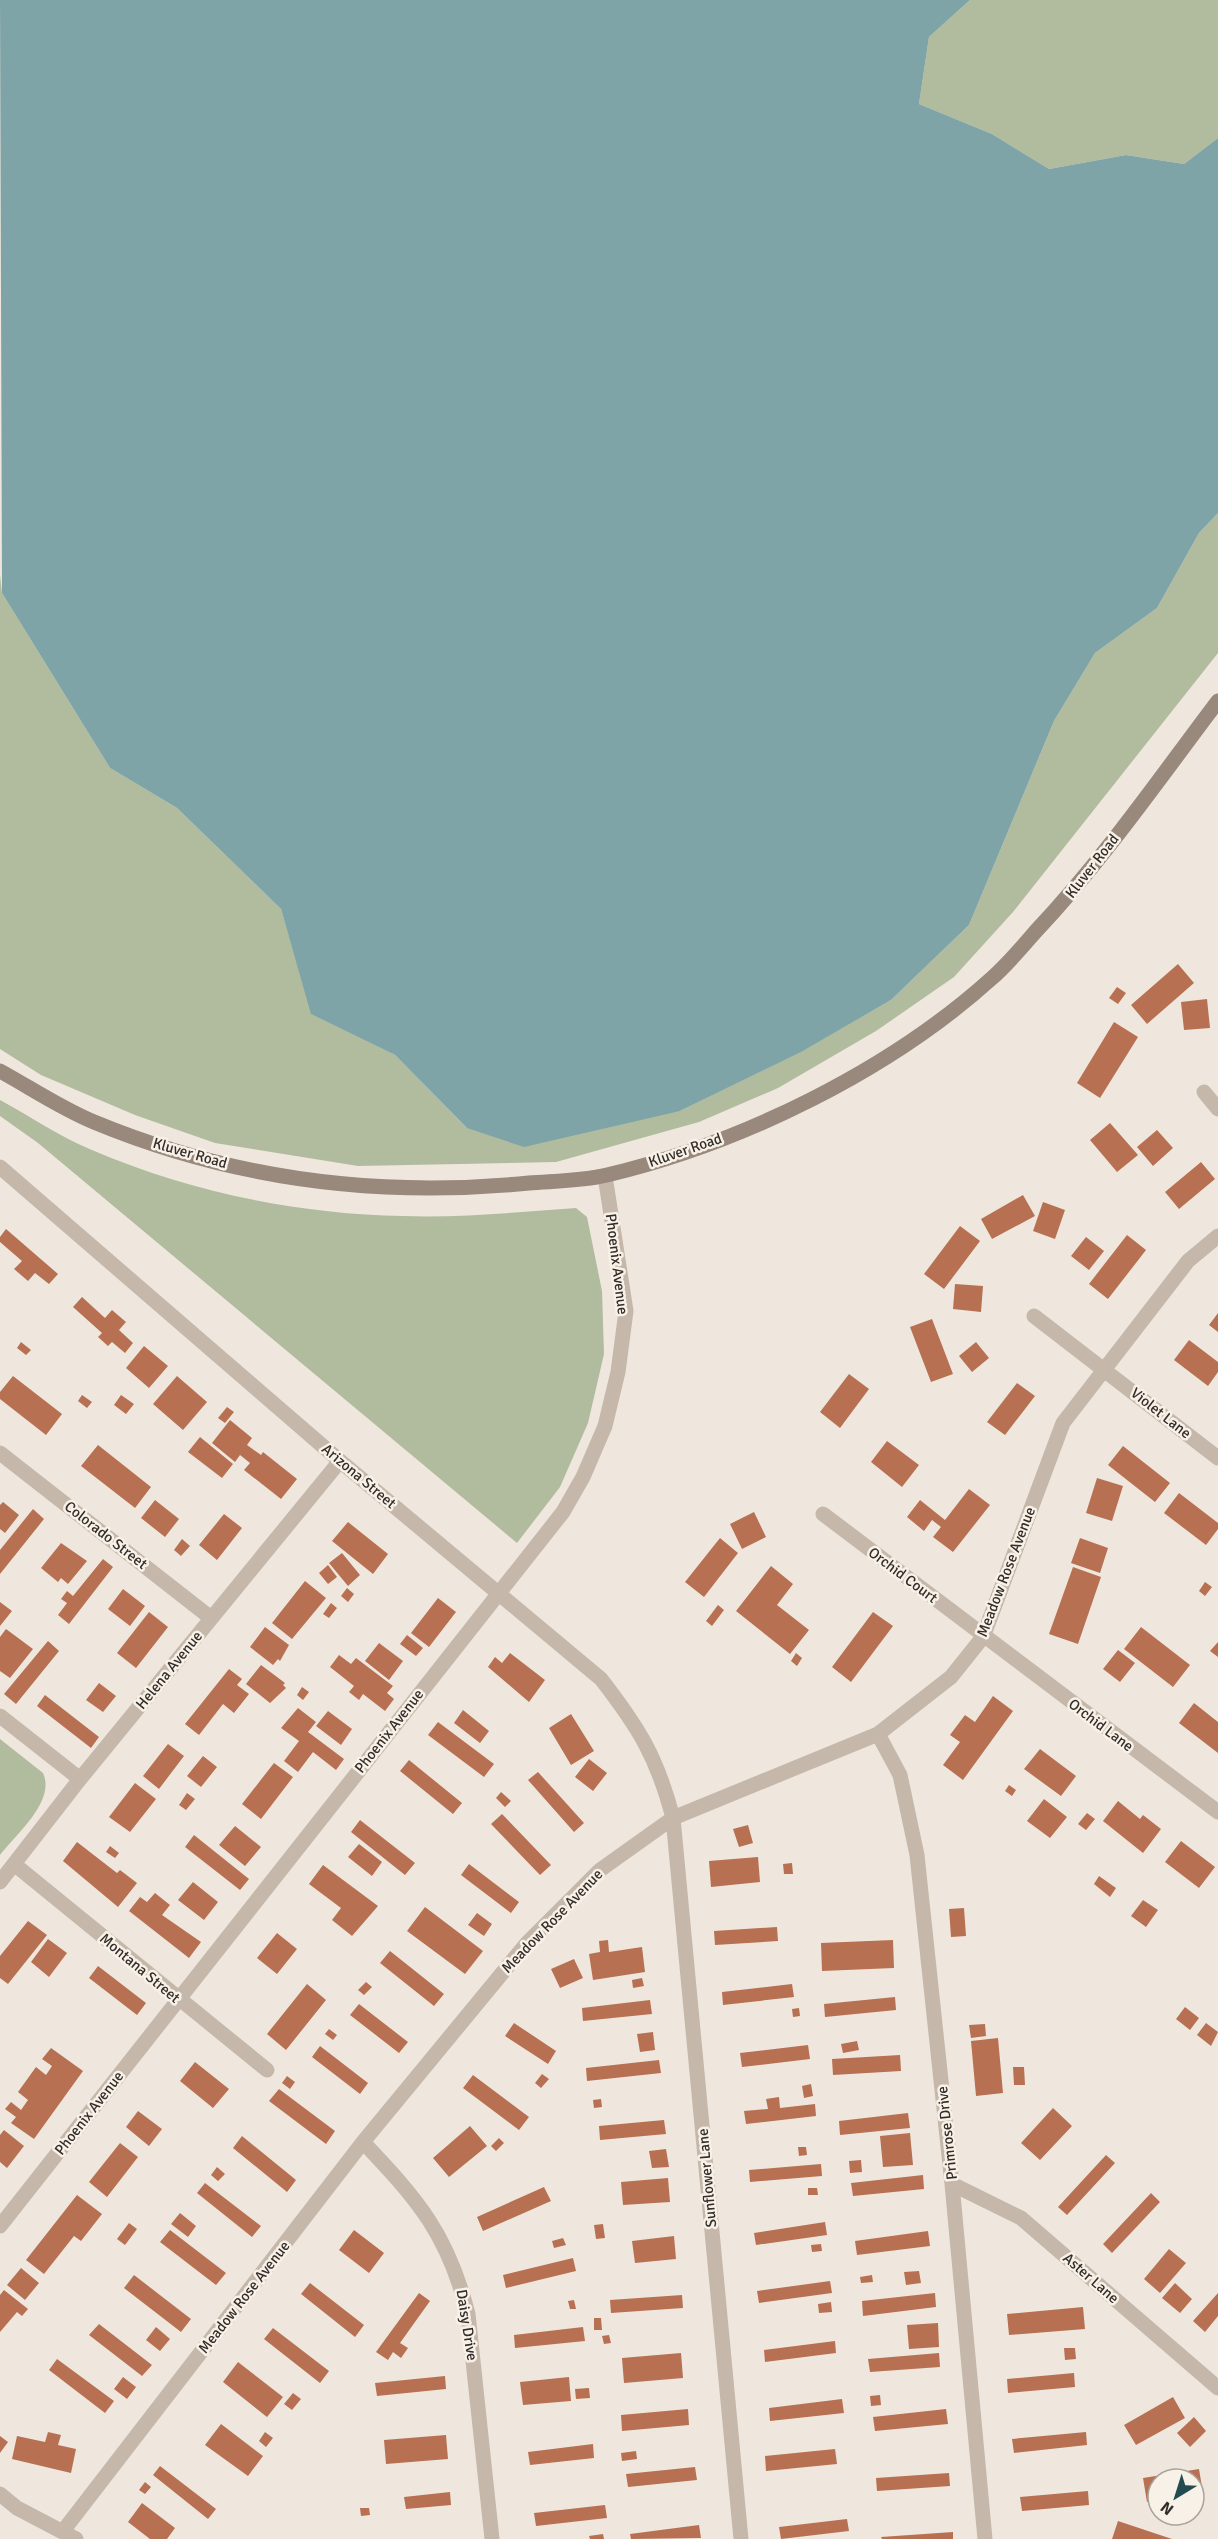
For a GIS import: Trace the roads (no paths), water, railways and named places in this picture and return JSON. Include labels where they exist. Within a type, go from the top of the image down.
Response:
[{"type":"street","name":"Kluver Road","points":[[0,1071],[93,1122],[174,1149],[251,1170],[325,1185],[410,1190],[499,1186],[604,1176],[712,1143],[817,1096],[915,1038],[985,984],[1074,890],[1218,701]]},
{"type":"street","points":[[1204,1092],[1218,1109]]},
{"type":"street","name":"Arizona Street","points":[[0,1167],[340,1461],[601,1680],[635,1723],[662,1776],[673,1818]]},
{"type":"street","name":"Phoenix Avenue","points":[[0,2226],[563,1512],[583,1477],[605,1426],[618,1372],[626,1311],[604,1176]]},
{"type":"street","name":"Meadow Rose Avenue","points":[[70,2535],[363,2142],[527,1943],[600,1870],[673,1818],[878,1734],[951,1677],[984,1637],[1063,1423],[1188,1261],[1218,1236]]},
{"type":"street","name":"Violet Lane","points":[[1034,1316],[1218,1458]]},
{"type":"street","name":"Colorado Street","points":[[0,1453],[211,1618]]},
{"type":"street","name":"Helena Avenue","points":[[0,1882],[80,1779],[340,1461]]},
{"type":"street","name":"Orchid Court","points":[[823,1514],[984,1637]]},
{"type":"street","name":"Orchid Lane","points":[[984,1637],[1218,1812]]},
{"type":"street","points":[[0,1716],[80,1779]]},
{"type":"street","name":"Primrose Drive","points":[[878,1734],[900,1774],[917,1855],[952,2184],[985,2539]]},
{"type":"street","name":"Sunflower Lane","points":[[673,1818],[741,2539]]},
{"type":"street","name":"Montana Street","points":[[14,1864],[267,2070]]},
{"type":"street","name":"Daisy Drive","points":[[363,2142],[406,2187],[437,2229],[459,2278],[468,2314],[492,2539]]},
{"type":"street","name":"Aster Lane","points":[[952,2184],[1021,2218],[1218,2388]]},
{"type":"street","points":[[0,2494],[17,2508],[70,2535]]},
{"type":"water","points":[[0,0],[970,0],[929,37],[919,104],[992,134],[1049,169],[1126,155],[1184,164],[1218,138],[1218,513],[1199,533],[1157,608],[1095,653],[1054,721],[969,925],[891,1000],[801,1052],[680,1111],[524,1147],[467,1128],[395,1055],[311,1014],[281,909],[177,808],[110,768],[2,593]]}]
